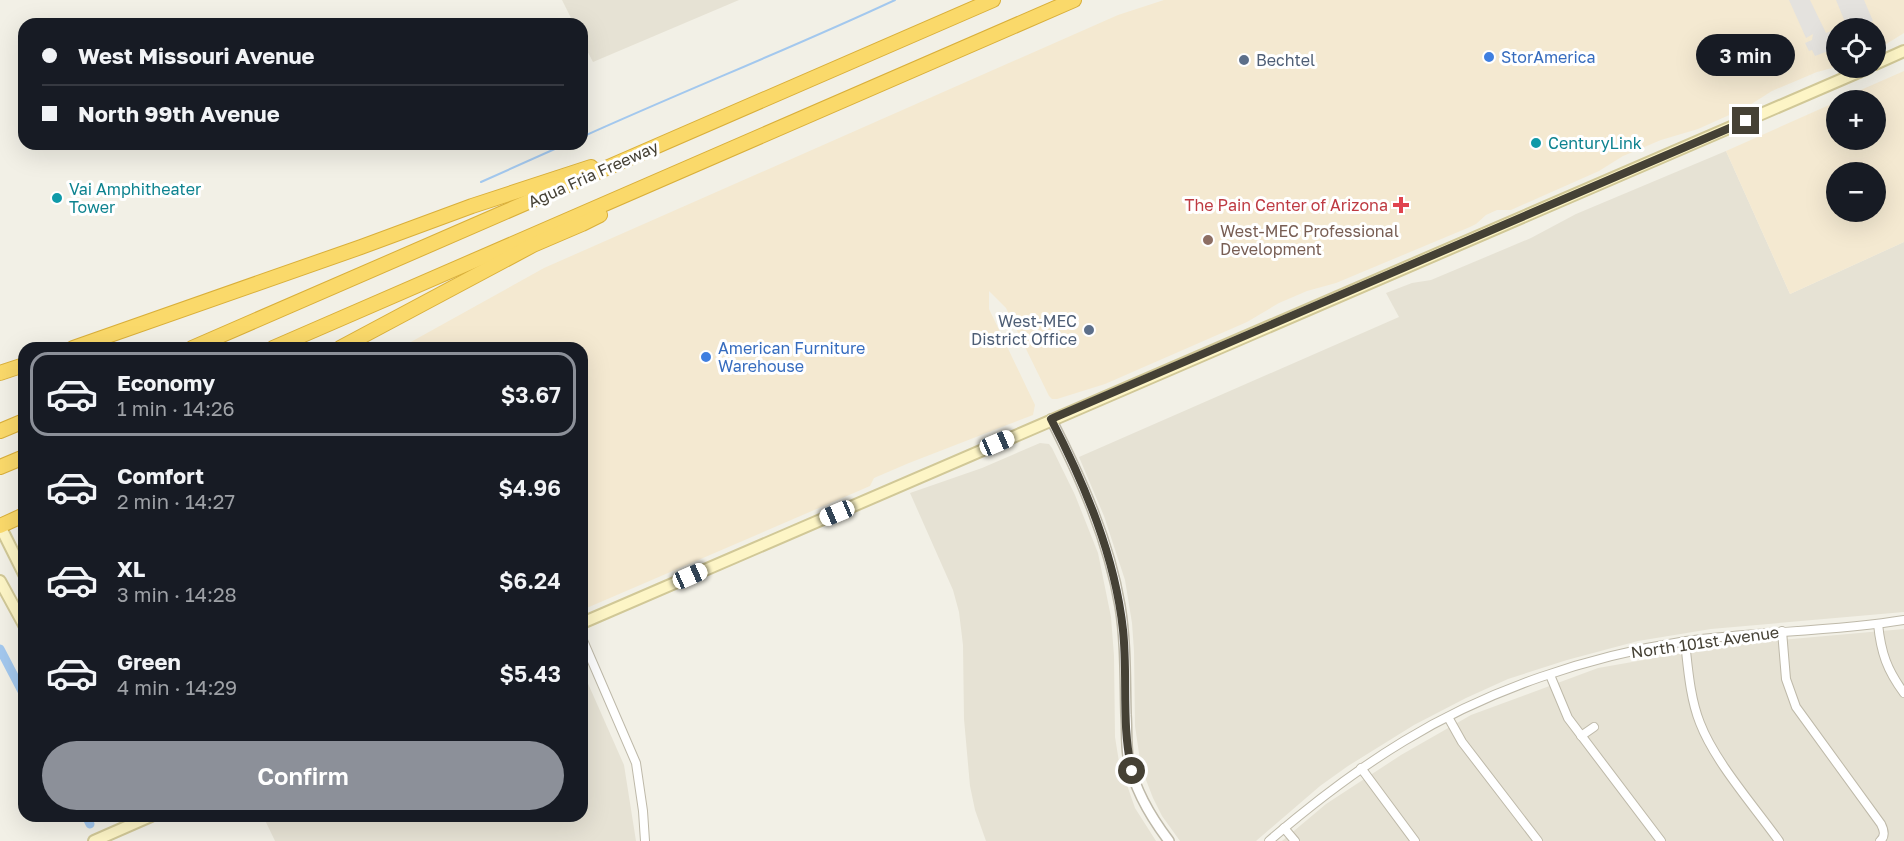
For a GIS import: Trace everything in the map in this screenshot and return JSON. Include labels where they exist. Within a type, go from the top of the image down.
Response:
[{"type":"highway","name":"Agua Fria Freeway","points":[[206,342],[993,0]]},
{"type":"highway","name":"Agua Fria Freeway","points":[[287,342],[1074,0]]},
{"type":"highway","points":[[1058,7],[1082,0]]},
{"type":"highway","points":[[90,342],[472,206],[656,146]]},
{"type":"highway","points":[[351,342],[533,245],[582,224],[671,176]]},
{"type":"highway","points":[[0,373],[18,367]]},
{"type":"highway","points":[[0,431],[18,424]]},
{"type":"highway","points":[[0,467],[18,460]]},
{"type":"highway","points":[[0,526],[18,517]]},
{"type":"main road","points":[[1886,59],[1904,51]]},
{"type":"main road","points":[[588,620],[1845,78]]},
{"type":"main road","points":[[0,526],[18,562]]},
{"type":"main road","points":[[0,581],[18,614]]},
{"type":"main road","points":[[98,839],[130,822]]},
{"type":"street","points":[[1051,419],[1093,513],[1111,563],[1120,606],[1125,652],[1128,756],[1136,784],[1147,809],[1169,841]]},
{"type":"street","name":"North 101st Avenue","points":[[1269,841],[1361,768],[1406,740],[1490,698],[1550,675],[1619,654],[1685,642],[1904,620]]},
{"type":"street","points":[[1878,624],[1881,648],[1887,667],[1904,693]]},
{"type":"street","points":[[1782,631],[1786,679],[1796,707],[1881,824],[1884,833],[1880,841]]},
{"type":"street","points":[[1685,642],[1701,726],[1719,759],[1779,841]]},
{"type":"street","points":[[588,652],[636,764],[645,841]]},
{"type":"street","points":[[1550,675],[1564,710],[1581,736],[1661,841]]},
{"type":"street","points":[[1448,717],[1462,742],[1538,841]]},
{"type":"street","points":[[1581,736],[1594,727]]},
{"type":"street","points":[[1361,768],[1415,841]]},
{"type":"street","points":[[1284,828],[1294,841]]},
{"type":"shaded area","points":[[562,0],[739,0],[593,62],[588,52],[588,18],[571,18]]},
{"type":"shaded area","points":[[1164,0],[1904,0],[1904,33],[1886,44],[1886,18],[1826,18],[1826,70],[1772,91],[1745,108],[1698,129],[1661,140],[1623,156],[1599,171],[1511,210],[1497,210],[1470,227],[1336,283],[1307,291],[1279,303],[1247,322],[1105,384],[1052,399],[1006,308],[989,291],[989,309],[1035,405],[1033,415],[874,478],[870,486],[588,607],[588,342],[411,342],[544,268],[1118,15]]},
{"type":"shaded area","points":[[1789,0],[1810,0],[1826,33],[1826,52],[1815,56],[1805,43],[1812,40],[1813,34],[1806,38]]},
{"type":"shaded area","points":[[1836,0],[1864,0],[1872,18],[1843,18]]},
{"type":"shaded area","points":[[1904,71],[1904,242],[1790,294],[1726,151],[1826,106],[1826,150],[1886,150],[1886,90],[1861,90]]},
{"type":"shaded area","points":[[1726,151],[1790,294],[1904,242],[1904,612],[1711,629],[1638,641],[1567,660],[1508,679],[1414,725],[1320,786],[1256,841],[1180,841],[1162,816],[1141,767],[1135,726],[1132,623],[1125,580],[1104,516],[1079,457],[1399,317],[1386,293],[1412,283],[1431,280],[1531,238],[1576,214]]},
{"type":"shaded area","points":[[1040,443],[1049,444],[1052,448],[1075,495],[1098,553],[1111,617],[1115,737],[1119,762],[1135,808],[1156,841],[986,841],[975,810],[970,786],[964,719],[963,645],[959,612],[953,590],[910,493],[982,468]]},
{"type":"shaded area","points":[[1904,629],[1904,841],[1282,841],[1326,804],[1401,755],[1471,715],[1598,668],[1735,644]]},
{"type":"shaded area","points":[[588,684],[624,765],[636,841],[275,841],[266,822],[588,822]]},
{"type":"waterway","points":[[588,134],[895,0]]},
{"type":"waterway","points":[[481,182],[553,150]]},
{"type":"waterway","points":[[0,649],[18,684]]},
{"type":"place","name":"StorAmerica","points":[[1489,57]]},
{"type":"place","name":"Bechtel","points":[[1244,60]]},
{"type":"place","name":"CenturyLink","points":[[1536,143]]},
{"type":"place","name":"Vai Amphitheater Tower","points":[[57,198]]},
{"type":"place","name":"The Pain Center of Arizona","points":[[1401,205]]},
{"type":"place","name":"West-MEC Professional Development","points":[[1208,240]]},
{"type":"place","name":"West-MEC District Office","points":[[1089,330]]},
{"type":"place","name":"American Furniture Warehouse","points":[[706,357]]},
{"type":"route","points":[[1132,771],[1127,743],[1123,629],[1111,563],[1101,532],[1051,419],[1746,121]]}]
